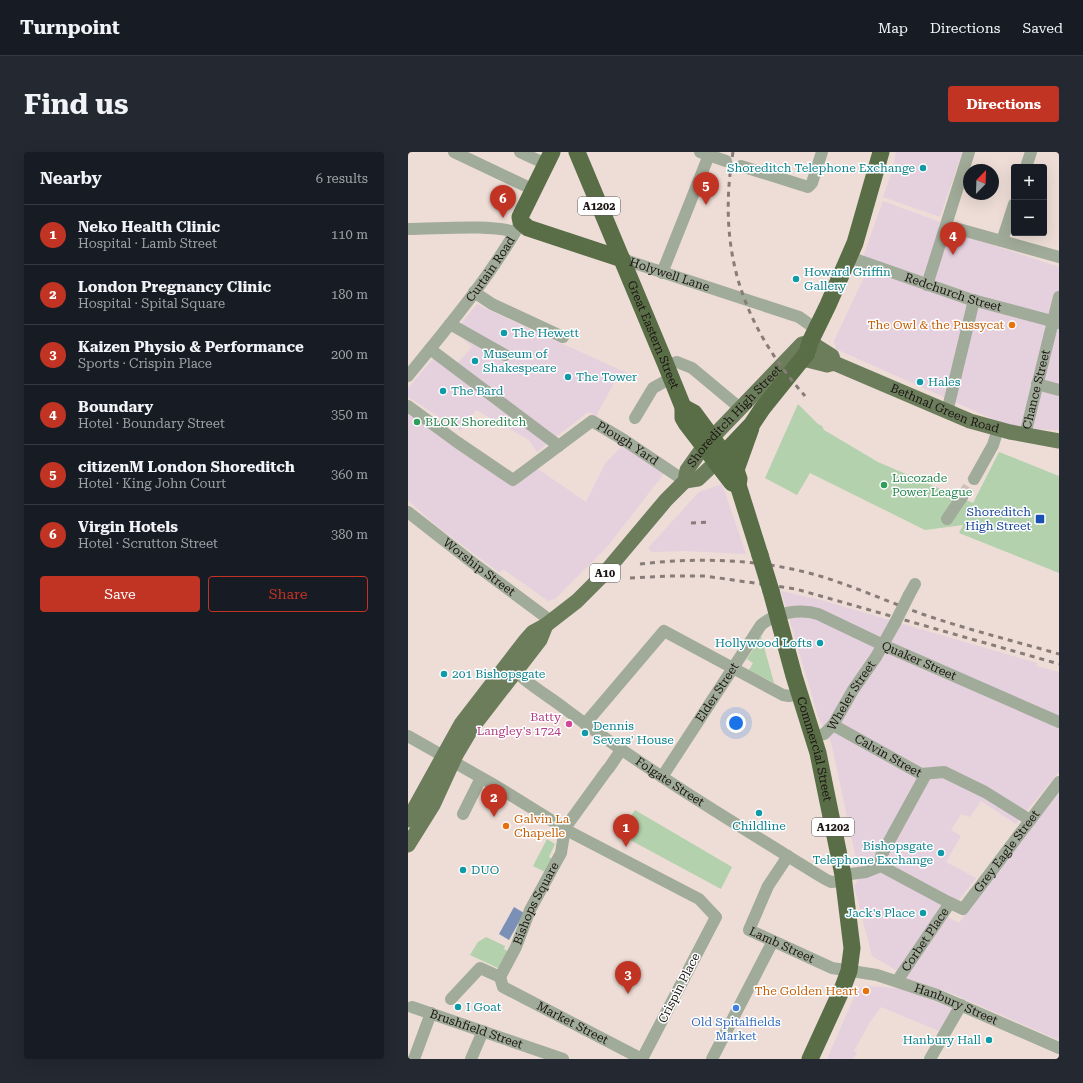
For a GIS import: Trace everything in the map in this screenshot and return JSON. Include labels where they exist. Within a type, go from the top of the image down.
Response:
[{"type":"highway","name":"Great Eastern Street","points":[[577,152],[683,407],[694,413],[708,442]]},
{"type":"highway","name":"Shoreditch High Street","points":[[719,457],[752,424],[762,409],[803,359],[855,243],[881,152]]},
{"type":"highway","name":"Curtain Road","points":[[518,227],[520,217],[549,158]]},
{"type":"highway","name":"Holywell Lane","points":[[518,227],[528,228],[622,259]]},
{"type":"highway","points":[[738,478],[752,424]]},
{"type":"highway","name":"Commercial Street","points":[[708,442],[738,478],[813,737],[825,785],[843,878],[852,948],[849,971],[810,1059]]},
{"type":"main road","name":"Bethnal Green Road","points":[[813,336],[832,356],[834,363]]},
{"type":"main road","name":"Shoreditch High Street","points":[[549,623],[598,580],[666,500],[685,481],[687,470],[708,442],[798,348],[813,336]]},
{"type":"main road","name":"Bethnal Green Road","points":[[803,359],[827,365],[834,363],[948,412],[998,429],[1059,441]]},
{"type":"main road","name":"Shoreditch High Street","points":[[685,481],[698,479],[719,457]]},
{"type":"main road","name":"A10","points":[[408,820],[447,759],[472,728],[513,666],[540,640],[549,623]]},
{"type":"main road","name":"A10","points":[[408,845],[433,805],[447,759]]},
{"type":"street","points":[[454,152],[534,190]]},
{"type":"street","points":[[520,152],[549,158]]},
{"type":"street","points":[[742,166],[808,187],[812,183],[822,152]]},
{"type":"street","points":[[927,284],[969,152]]},
{"type":"street","points":[[1027,164],[1031,152]]},
{"type":"street","points":[[662,273],[704,154],[726,161]]},
{"type":"street","points":[[1002,241],[1011,213]]},
{"type":"street","points":[[408,229],[506,229],[518,227]]},
{"type":"street","name":"Curtain Road","points":[[408,376],[430,350],[474,292],[518,227]]},
{"type":"street","points":[[955,228],[1059,257]]},
{"type":"street","name":"Redchurch Street","points":[[849,256],[974,300],[1056,322]]},
{"type":"street","name":"Holywell Lane","points":[[622,259],[799,317],[813,336]]},
{"type":"street","points":[[474,292],[492,304],[563,337]]},
{"type":"street","name":"Chance Street","points":[[1025,435],[1037,384],[1056,322],[1059,297]]},
{"type":"street","points":[[948,412],[974,300]]},
{"type":"street","points":[[450,324],[505,355]]},
{"type":"street","points":[[430,350],[559,446]]},
{"type":"street","points":[[635,418],[654,388],[677,362],[692,368],[740,408]]},
{"type":"street","points":[[1037,384],[1059,390]]},
{"type":"street","name":"Plough Yard","points":[[408,406],[513,480],[590,422],[597,423],[685,481]]},
{"type":"street","points":[[974,479],[993,445],[998,429]]},
{"type":"street","points":[[947,519],[962,497]]},
{"type":"street","name":"Worship Street","points":[[408,512],[549,623]]},
{"type":"street","name":"Wheler Street","points":[[813,737],[824,734],[833,725],[883,645],[915,584]]},
{"type":"street","name":"Quaker Street","points":[[778,616],[808,611],[1059,722]]},
{"type":"street","name":"Elder Street","points":[[662,778],[761,625],[770,617],[778,616]]},
{"type":"street","points":[[585,724],[664,631],[783,695],[792,696],[800,694]]},
{"type":"street","name":"Folgate Street","points":[[513,666],[585,724],[621,750],[662,778],[824,879],[831,882],[881,866]]},
{"type":"street","name":"Calvin Street","points":[[833,725],[921,774],[944,772],[985,792],[1030,820]]},
{"type":"street","points":[[408,736],[565,828],[621,750]]},
{"type":"street","points":[[881,866],[881,856],[926,774]]},
{"type":"street","points":[[463,814],[482,778]]},
{"type":"street","name":"Grey Eagle Street","points":[[950,904],[963,909],[1059,782]]},
{"type":"street","name":"Crispin Place","points":[[565,828],[699,899],[716,918],[642,1059]]},
{"type":"street","name":"Bishops Square","points":[[502,982],[530,910],[560,853],[565,828]]},
{"type":"street","name":"Lamb Street","points":[[788,856],[768,886],[749,930],[832,968],[849,971]]},
{"type":"street","name":"Corbet Place","points":[[881,866],[950,904],[897,981]]},
{"type":"street","points":[[712,1059],[773,941]]},
{"type":"street","points":[[451,1000],[480,968],[502,982]]},
{"type":"street","name":"Hanbury Street","points":[[849,971],[867,972],[897,981],[961,1005],[1059,1048]]},
{"type":"street","name":"Market Street","points":[[502,982],[642,1059]]},
{"type":"street","points":[[930,1059],[961,1005]]},
{"type":"street","name":"Brushfield Street","points":[[412,1007],[431,1012],[483,1031],[531,1054],[563,1059]]},
{"type":"street","points":[[414,1059],[431,1012]]},
{"type":"street","points":[[471,1059],[483,1031]]},
{"type":"shaded area","points":[[896,152],[962,152],[940,217],[883,197],[893,169]]},
{"type":"shaded area","points":[[883,201],[940,222],[938,227],[1059,267],[1059,430],[1013,428],[836,349],[834,341],[866,273],[864,254]]},
{"type":"shaded area","points":[[477,304],[629,374],[627,378],[619,374],[596,416],[588,412],[537,452],[529,440],[476,410],[461,431],[408,397],[408,388],[438,353],[454,367],[472,347],[455,331]]},
{"type":"shaded area","points":[[408,410],[446,439],[516,486],[535,467],[586,502],[605,464],[625,443],[666,471],[607,547],[555,599],[548,601],[503,569],[500,573],[434,524],[408,500]]},
{"type":"shaded area","points":[[722,484],[746,554],[685,551],[652,552],[648,548],[699,492]]},
{"type":"shaded area","points":[[781,591],[821,600],[1037,663],[1036,666],[1059,672],[1059,772],[1016,824],[981,801],[970,817],[961,814],[951,830],[961,836],[946,862],[976,878],[953,908],[899,972],[872,956],[854,886],[860,877],[831,742],[818,716]]},
{"type":"shaded area","points":[[1059,790],[1059,1040],[948,992],[906,978],[948,917],[959,923]]},
{"type":"shaded area","points":[[868,986],[905,989],[958,1011],[946,1034],[881,1007],[870,1022],[854,1051],[857,1053],[853,1059],[827,1059],[855,995],[861,988]]},
{"type":"green space","name":"Lucozade Power League","points":[[798,404],[818,424],[822,426],[824,430],[878,462],[973,503],[999,452],[1059,476],[1059,573],[959,533],[963,525],[925,530],[810,473],[797,495],[765,478]]},
{"type":"green space","points":[[761,636],[774,683],[749,670],[753,663],[747,659]]},
{"type":"green space","points":[[635,810],[732,867],[721,889],[619,834]]},
{"type":"green space","points":[[547,839],[555,844],[549,857],[555,860],[547,873],[533,866]]},
{"type":"green space","points":[[486,937],[505,946],[504,949],[509,952],[500,969],[470,955],[478,942]]},
{"type":"water","points":[[514,907],[524,913],[509,940],[499,934]]},
{"type":"tunnel","points":[[962,497],[974,479]]},
{"type":"railway","points":[[733,152],[729,187],[728,221],[732,253],[739,283],[750,312],[764,341],[783,369],[805,396]]},
{"type":"railway","points":[[691,523],[711,522]]},
{"type":"railway","points":[[640,564],[710,560],[778,566],[836,581],[912,610],[975,631],[1059,654]]},
{"type":"railway","points":[[630,578],[705,576],[796,589],[1059,664]]},
{"type":"place","name":"Shoreditch Telephone Exchange","points":[[923,168]]},
{"type":"place","name":"citizenM London Shoreditch","points":[[706,205]]},
{"type":"place","name":"Virgin Hotels","points":[[503,218]]},
{"type":"place","name":"Boundary","points":[[953,255]]},
{"type":"place","name":"Howard Griffin Gallery","points":[[796,279]]},
{"type":"place","name":"The Owl & the Pussycat","points":[[1012,325]]},
{"type":"place","name":"The Hewett","points":[[504,333]]},
{"type":"place","name":"Museum of Shakespeare","points":[[475,361]]},
{"type":"place","name":"The Tower","points":[[568,377]]},
{"type":"place","name":"Hales","points":[[920,382]]},
{"type":"place","name":"The Bard","points":[[443,391]]},
{"type":"place","name":"BLOK Shoreditch","points":[[417,422]]},
{"type":"place","name":"Lucozade Power League","points":[[884,485]]},
{"type":"place","name":"Shoreditch High Street","points":[[1040,519]]},
{"type":"place","name":"Hollywood Lofts","points":[[820,643]]},
{"type":"place","name":"201 Bishopsgate","points":[[444,674]]},
{"type":"place","name":"Batty Langley's 1724","points":[[569,724]]},
{"type":"place","name":"Dennis Severs' House","points":[[585,733]]},
{"type":"place","name":"Childline","points":[[759,813]]},
{"type":"place","name":"London Pregnancy Clinic","points":[[494,817]]},
{"type":"place","name":"Galvin La Chapelle","points":[[506,826]]},
{"type":"place","name":"Neko Health Clinic","points":[[626,847]]},
{"type":"place","name":"Bishopsgate Telephone Exchange","points":[[941,853]]},
{"type":"place","name":"DUO","points":[[463,870]]},
{"type":"place","name":"Jack's Place","points":[[923,913]]},
{"type":"place","name":"The Golden Heart","points":[[866,991]]},
{"type":"place","name":"Kaizen Physio & Performance","points":[[628,994]]},
{"type":"place","name":"I Goat","points":[[458,1007]]},
{"type":"place","name":"Old Spitalfields Market","points":[[736,1008]]},
{"type":"place","name":"Hanbury Hall","points":[[989,1040]]}]
